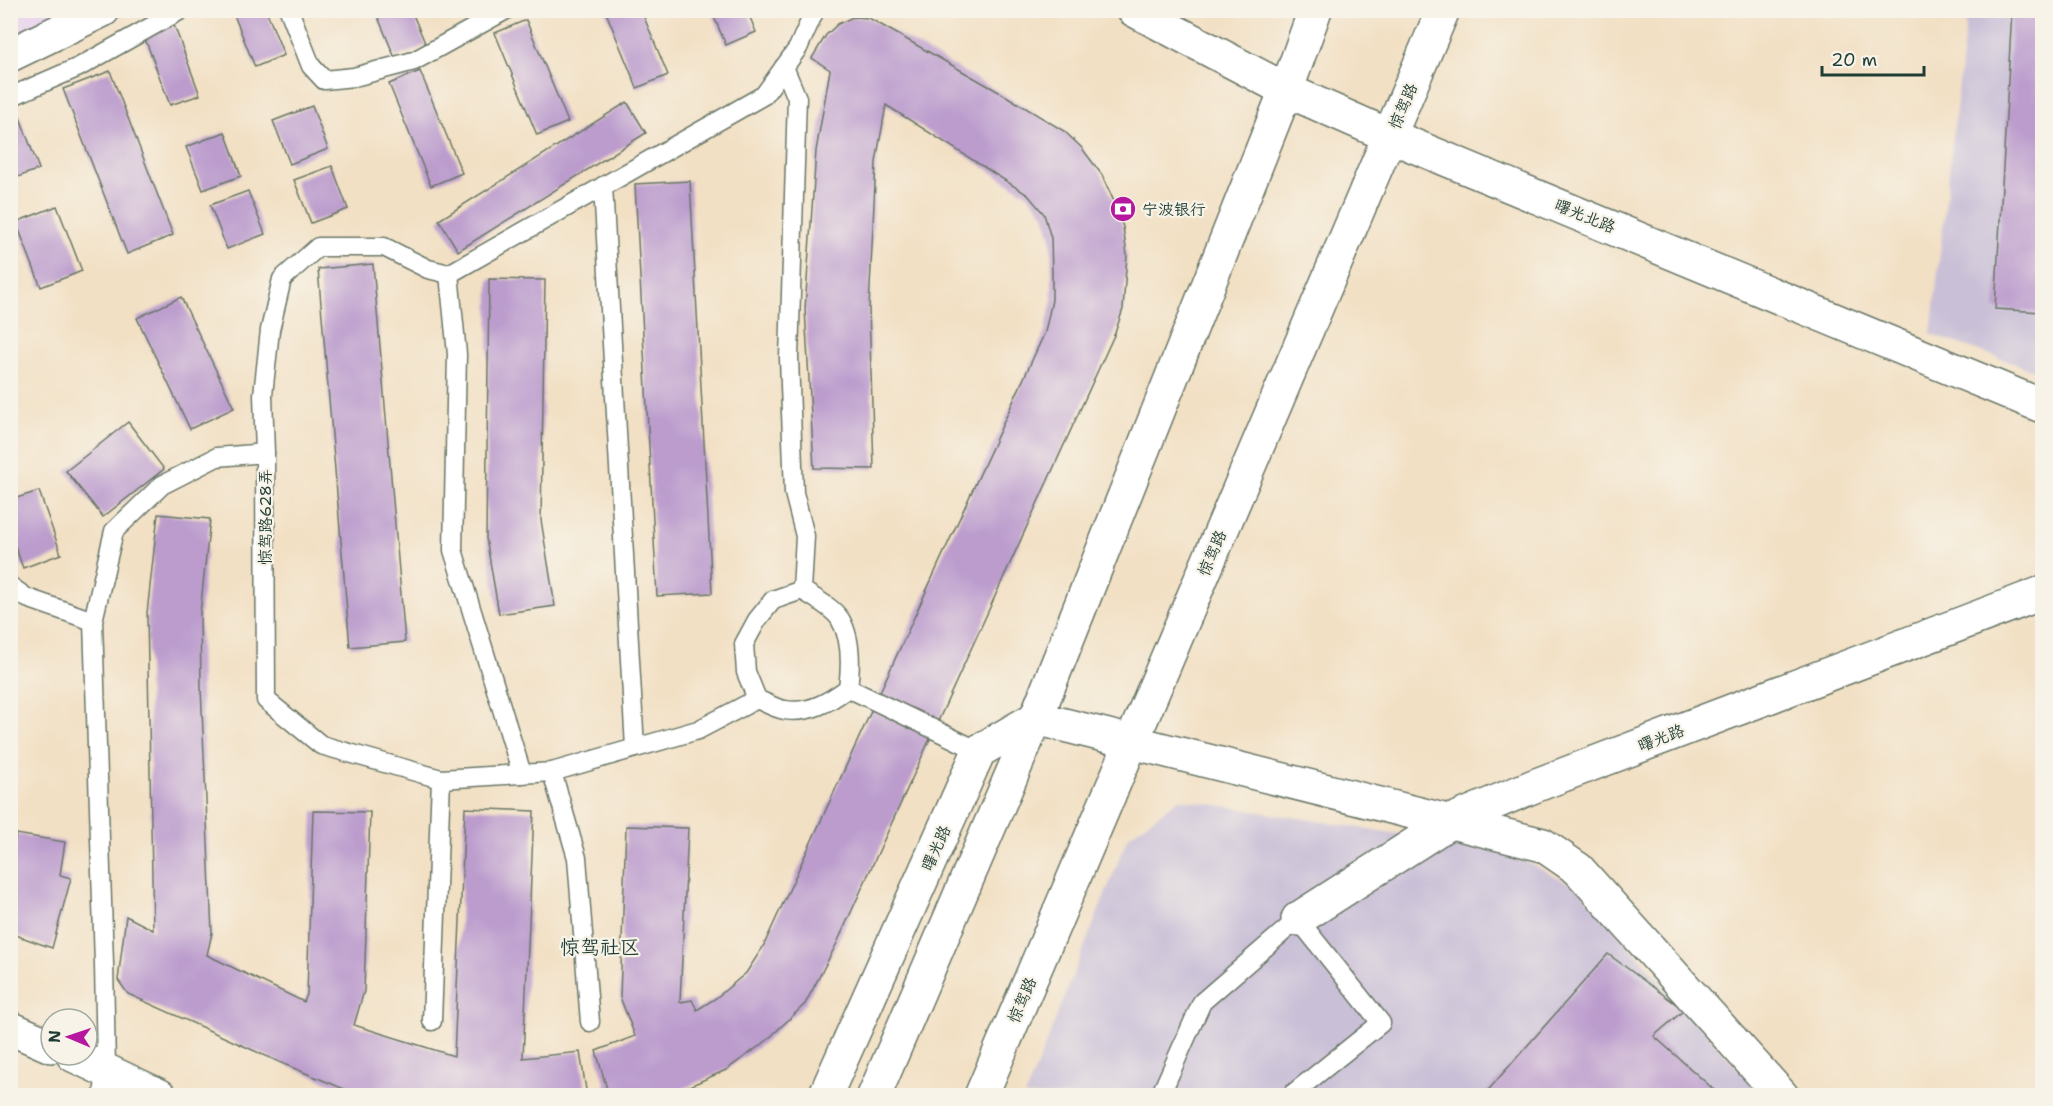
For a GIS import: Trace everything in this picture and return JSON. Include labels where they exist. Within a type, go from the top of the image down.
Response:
[{"type":"main road","points":[[10,55],[103,10]]},
{"type":"main road","name":"曙光北路","points":[[1134,10],[1286,90],[1390,136],[2043,406]]},
{"type":"main road","points":[[876,1089],[1036,718],[1316,10]]},
{"type":"main road","name":"惊驾路","points":[[981,1095],[1390,136],[1439,12]]},
{"type":"main road","name":"曙光路","points":[[1298,919],[1451,821],[1534,786],[2043,593]]},
{"type":"main road","points":[[979,751],[1036,718],[1543,845],[1578,868],[1782,1095]]},
{"type":"main road","name":"曙光路","points":[[825,1095],[979,751]]},
{"type":"main road","points":[[10,1028],[39,1041]]},
{"type":"main road","points":[[87,1067],[104,1082],[160,1095]]},
{"type":"lane","points":[[10,98],[80,66],[181,10]]},
{"type":"lane","points":[[289,10],[311,66],[324,80],[354,77],[414,61],[506,10]]},
{"type":"lane","points":[[265,453],[263,395],[270,330],[282,279],[318,247],[384,247],[428,269],[449,274],[764,95],[798,48],[815,10]]},
{"type":"lane","points":[[784,67],[797,98],[789,358],[794,493],[805,536],[802,590]]},
{"type":"lane","points":[[603,186],[635,748]]},
{"type":"lane","points":[[449,274],[456,354],[453,550],[522,774]]},
{"type":"lane","name":"惊驾路628弄","points":[[104,1082],[104,964],[93,621],[114,531],[162,485],[217,457],[265,453],[266,700],[321,745],[441,779],[552,772],[698,730],[757,699]]},
{"type":"lane","points":[[10,586],[27,598],[93,621]]},
{"type":"lane","points":[[802,590],[823,603],[839,618],[849,644],[851,668],[848,688],[810,710],[783,710],[757,699],[746,672],[744,644],[757,620],[773,600],[802,590]]},
{"type":"lane","points":[[848,688],[979,751]]},
{"type":"lane","points":[[552,772],[577,858],[590,1022]]},
{"type":"lane","points":[[432,1021],[441,779]]},
{"type":"lane","points":[[1160,1095],[1202,1002],[1298,919],[1381,1023],[1290,1095]]},
{"type":"shaded area","points":[[11,10],[93,11],[11,49]]},
{"type":"shaded area","points":[[1967,11],[2042,11],[2042,373],[1931,334]]},
{"type":"shaded area","points":[[1179,799],[1505,851],[1577,887],[1762,1096],[1025,1096],[1128,837]]},
{"type":"building","points":[[232,10],[266,10],[284,55],[255,67]]},
{"type":"building","points":[[375,10],[411,10],[426,45],[395,58]]},
{"type":"building","points":[[605,10],[641,10],[668,75],[637,88]]},
{"type":"building","points":[[711,10],[747,10],[756,32],[726,45]]},
{"type":"building","points":[[2012,10],[2042,10],[2042,312],[1995,309]]},
{"type":"building","points":[[853,17],[869,18],[1006,96],[1064,131],[1081,147],[1102,175],[1123,227],[1127,255],[1123,309],[1115,333],[837,943],[805,1004],[765,1042],[726,1070],[667,1096],[609,1096],[596,1051],[635,1036],[620,997],[626,826],[688,828],[680,1002],[692,1000],[697,1010],[716,998],[746,973],[763,947],[1045,332],[1052,300],[1052,273],[1051,238],[1044,214],[1028,195],[886,105],[876,162],[869,308],[874,469],[814,468],[805,309],[816,151],[830,70],[812,58],[826,35],[838,24]]},
{"type":"building","points":[[526,20],[568,122],[537,135],[495,33]]},
{"type":"building","points":[[174,25],[200,95],[170,105],[144,36]]},
{"type":"building","points":[[110,71],[173,235],[127,254],[63,89]]},
{"type":"building","points":[[420,71],[462,173],[431,186],[389,84]]},
{"type":"building","points":[[627,102],[646,133],[458,251],[439,220]]},
{"type":"building","points":[[15,104],[39,169],[10,180],[10,106]]},
{"type":"building","points":[[312,106],[328,149],[290,164],[273,121]]},
{"type":"building","points":[[225,132],[241,176],[203,190],[186,147]]},
{"type":"building","points":[[332,166],[348,209],[311,223],[294,180]]},
{"type":"building","points":[[690,181],[712,593],[657,596],[635,184]]},
{"type":"building","points":[[248,191],[265,234],[227,249],[210,205]]},
{"type":"building","points":[[57,206],[82,271],[41,287],[16,222]]},
{"type":"building","points":[[373,264],[405,642],[350,647],[318,269]]},
{"type":"building","points":[[489,279],[545,280],[541,520],[555,606],[499,614],[486,538]]},
{"type":"building","points":[[181,297],[234,408],[190,429],[137,318]]},
{"type":"building","points":[[128,422],[164,469],[103,517],[66,471]]},
{"type":"building","points":[[39,491],[61,554],[23,568],[10,532],[10,500]]},
{"type":"building","points":[[158,514],[210,519],[200,613],[201,688],[212,933],[207,955],[304,1002],[307,994],[313,811],[370,812],[364,991],[354,1025],[454,1056],[465,808],[534,811],[523,1058],[580,1052],[587,1096],[361,1096],[128,994],[118,980],[126,916],[153,930],[147,613]]},
{"type":"building","points":[[16,834],[65,842],[60,875],[71,878],[52,948],[10,933],[10,861]]},
{"type":"building","points":[[1608,954],[1684,1010],[1654,1036],[1721,1096],[1483,1096]]},
{"type":"place","name":"宁波银行","points":[[1123,209]]},
{"type":"district","name":"惊驾社区","points":[[600,947]]}]
